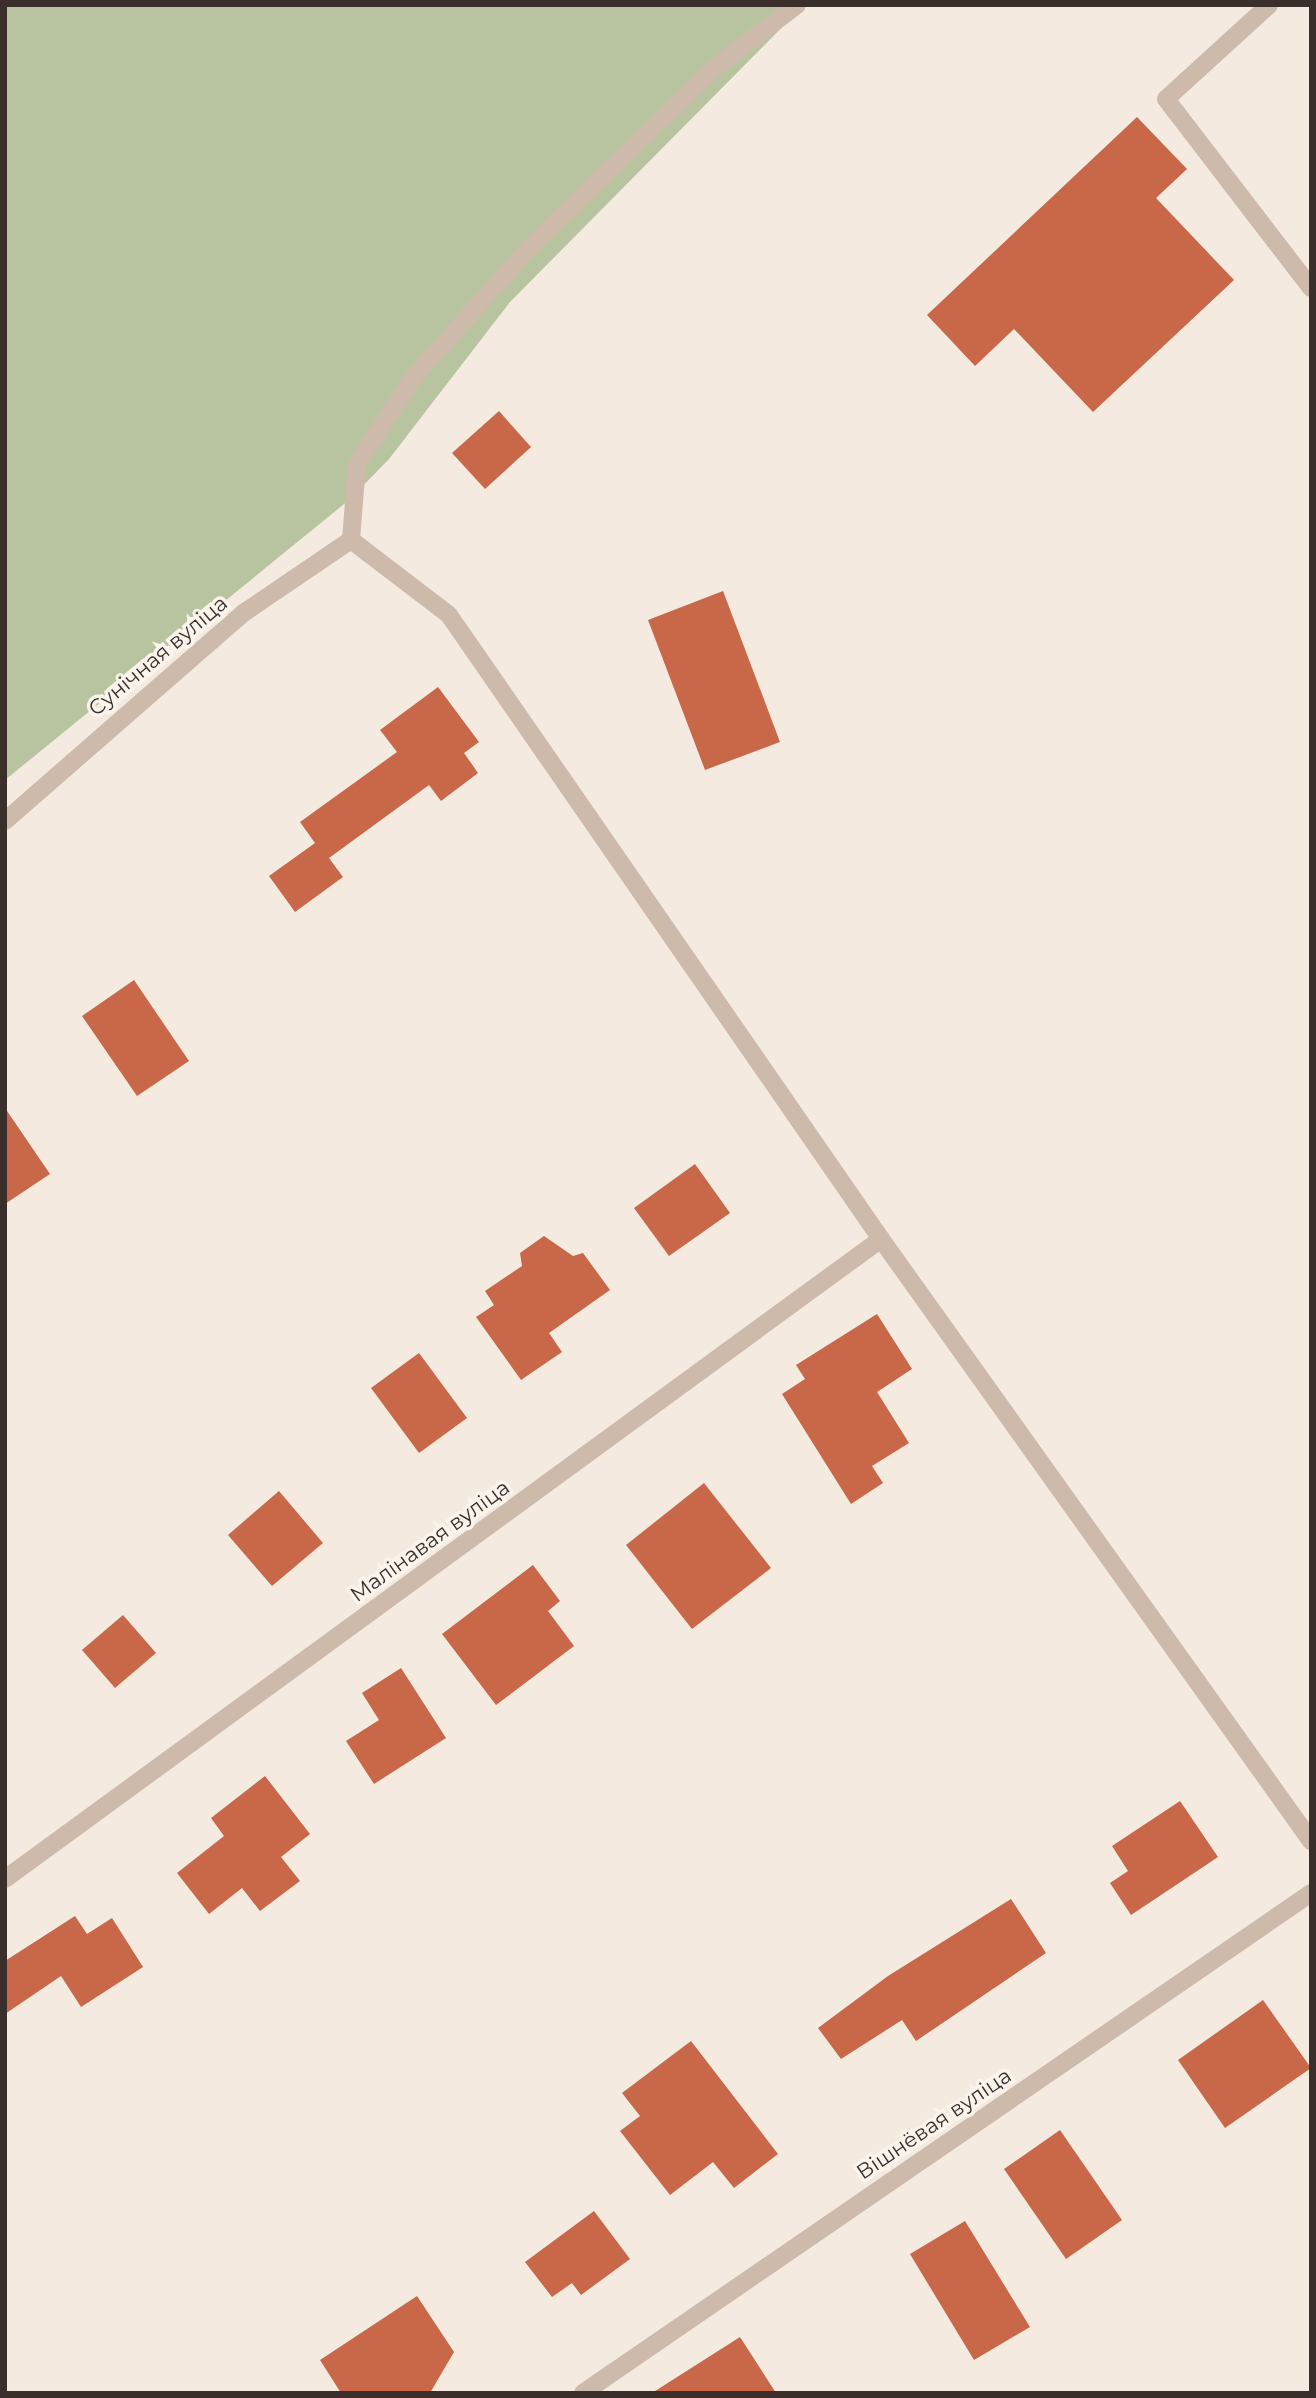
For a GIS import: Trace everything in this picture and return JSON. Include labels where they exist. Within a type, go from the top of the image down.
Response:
[{"type":"street","points":[[797,5],[714,68],[529,247],[413,379],[357,464],[351,540],[449,615],[881,1240],[1311,1841]]},
{"type":"street","points":[[1269,5],[1166,99],[1311,288]]},
{"type":"street","name":"Сунічная вуліца","points":[[5,821],[119,716],[245,612],[351,540]]},
{"type":"street","name":"Малінавая вуліца","points":[[5,1878],[881,1240]]},
{"type":"street","name":"Вішнёвая вуліца","points":[[583,2393],[1311,1893]]},
{"type":"green space","points":[[5,5],[804,5],[510,302],[389,459],[349,500],[5,780]]},
{"type":"building","points":[[1137,117],[1187,169],[1156,198],[1234,280],[1093,412],[1014,329],[975,366],[927,315]]},
{"type":"building","points":[[499,411],[531,447],[485,489],[452,453]]},
{"type":"building","points":[[723,591],[780,742],[705,770],[648,620]]},
{"type":"building","points":[[438,687],[479,742],[464,753],[478,773],[441,801],[429,785],[329,858],[343,877],[295,912],[269,876],[315,843],[300,822],[397,752],[380,730]]},
{"type":"building","points":[[134,980],[189,1061],[137,1096],[82,1016]]},
{"type":"building","points":[[5,1108],[50,1174],[5,1204]]},
{"type":"building","points":[[695,1164],[730,1213],[669,1256],[634,1208]]},
{"type":"building","points":[[544,1236],[573,1256],[583,1253],[610,1290],[549,1333],[562,1352],[521,1380],[476,1317],[494,1305],[485,1291],[522,1266],[520,1253]]},
{"type":"building","points":[[877,1314],[912,1369],[877,1392],[909,1443],[872,1466],[883,1483],[851,1504],[782,1394],[805,1379],[796,1365]]},
{"type":"building","points":[[419,1353],[467,1418],[419,1453],[371,1388]]},
{"type":"building","points":[[704,1483],[771,1568],[692,1629],[626,1545]]},
{"type":"building","points":[[279,1491],[323,1543],[272,1586],[228,1535]]},
{"type":"building","points":[[533,1565],[560,1601],[548,1611],[574,1646],[496,1705],[442,1634]]},
{"type":"building","points":[[123,1615],[156,1653],[115,1688],[82,1650]]},
{"type":"building","points":[[401,1668],[446,1738],[374,1784],[346,1741],[379,1720],[362,1693]]},
{"type":"building","points":[[265,1776],[310,1834],[281,1857],[300,1881],[260,1911],[242,1888],[209,1914],[177,1873],[224,1836],[211,1818]]},
{"type":"building","points":[[1180,1801],[1218,1857],[1131,1915],[1110,1883],[1128,1871],[1112,1846]]},
{"type":"building","points":[[1011,1899],[1046,1953],[916,2041],[902,2020],[841,2059],[818,2028],[888,1976]]},
{"type":"building","points":[[75,1916],[87,1934],[112,1918],[143,1967],[81,2007],[61,1976],[5,2014],[5,1961]]},
{"type":"building","points":[[1263,2000],[1311,2068],[1225,2128],[1178,2060]]},
{"type":"building","points":[[691,2041],[778,2154],[734,2188],[713,2162],[670,2195],[620,2131],[640,2116],[622,2093]]},
{"type":"building","points":[[1060,2130],[1122,2220],[1066,2259],[1004,2169]]},
{"type":"building","points":[[594,2211],[630,2259],[581,2295],[572,2283],[552,2297],[525,2262]]},
{"type":"building","points":[[965,2221],[1030,2327],[974,2360],[910,2254]]},
{"type":"building","points":[[417,2296],[454,2352],[430,2393],[341,2393],[320,2360]]},
{"type":"building","points":[[740,2337],[776,2393],[652,2393]]}]
